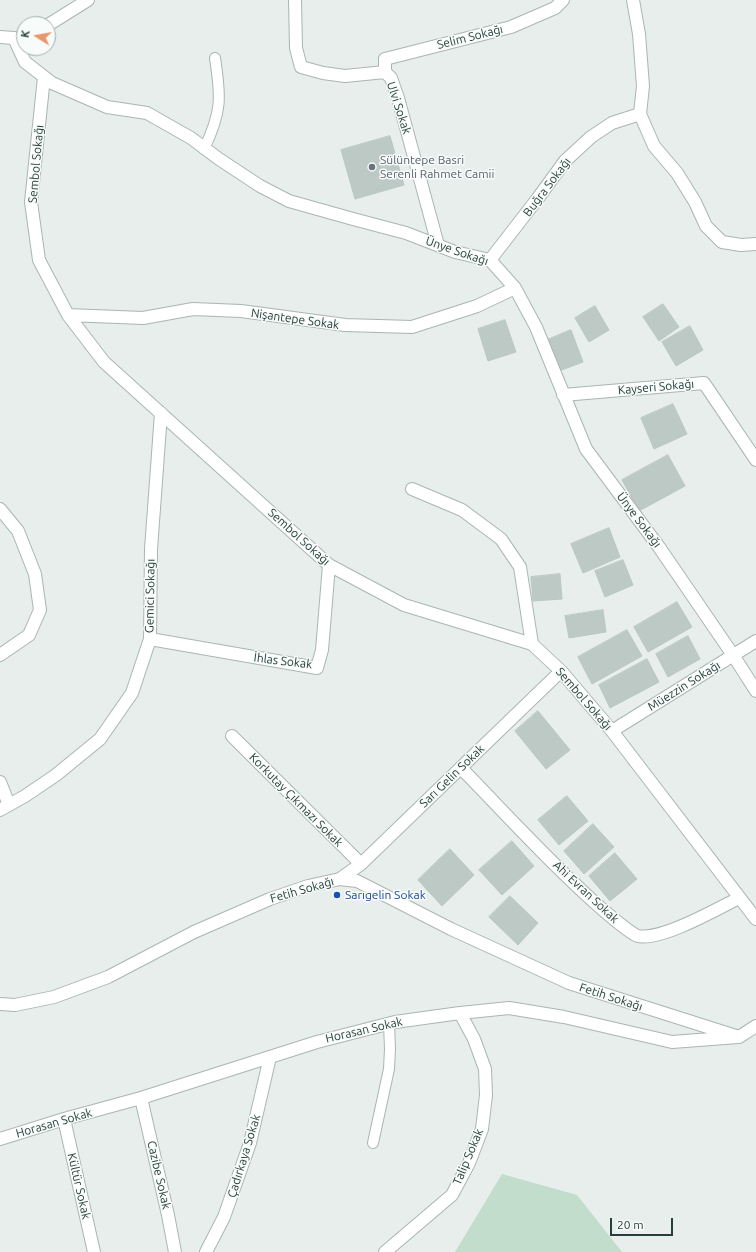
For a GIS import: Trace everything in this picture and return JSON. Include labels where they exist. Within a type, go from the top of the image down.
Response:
[{"type":"street","points":[[56,20],[88,0]]},
{"type":"street","name":"Ulvi Sokak","points":[[295,0],[296,48],[301,66],[323,73],[345,76],[386,72],[391,78],[398,98],[438,246]]},
{"type":"street","name":"Selim Sokağı","points":[[386,72],[385,59],[511,27],[555,8],[563,0]]},
{"type":"street","points":[[633,0],[643,86],[640,114],[654,146],[677,173],[696,202],[706,226],[722,242],[741,246],[756,244]]},
{"type":"street","name":"Ünye Sokağı","points":[[0,37],[14,38],[16,41]]},
{"type":"street","name":"Ünye Sokağı","points":[[24,56],[25,62],[52,83],[107,107],[147,114],[190,138],[260,186],[289,201],[353,220],[406,233],[455,252],[490,260],[515,288],[536,327],[586,449],[659,547],[756,691]]},
{"type":"street","name":"Sembol Sokağı","points":[[44,77],[31,202],[39,260],[68,316],[104,362],[328,565],[404,605],[532,644],[561,671],[612,731],[756,919]]},
{"type":"street","name":"Buğra Sokağı","points":[[490,260],[565,161],[591,136],[612,123],[640,114]]},
{"type":"street","name":"Nişantepe Sokak","points":[[68,316],[143,318],[193,309],[241,311],[345,325],[412,327],[477,306],[515,288]]},
{"type":"street","name":"Kayseri Sokağı","points":[[563,395],[704,383],[756,460]]},
{"type":"street","name":"Gemici Sokağı","points":[[4,808],[56,775],[100,739],[132,693],[150,640],[151,549],[161,413]]},
{"type":"street","points":[[412,489],[462,510],[502,539],[520,567],[532,644]]},
{"type":"street","points":[[0,509],[18,531],[35,574],[40,610],[28,635],[0,655]]},
{"type":"street","name":"İhlas Sokak","points":[[150,640],[317,668],[322,650],[328,565]]},
{"type":"street","name":"Müezzin Sokağı","points":[[612,731],[756,641]]},
{"type":"street","name":"Sarı Gelin Sokak","points":[[340,879],[361,864],[561,671]]},
{"type":"street","name":"Korkutay Çıkmazı Sokak","points":[[232,736],[361,864]]},
{"type":"street","name":"Ahi Evran Sokak","points":[[461,768],[584,893],[613,919],[638,936],[653,936],[666,933],[739,898]]},
{"type":"street","points":[[0,782],[4,808]]},
{"type":"street","name":"Fetih Sokağı","points":[[0,1004],[15,1005],[54,997],[101,980],[194,932],[270,899],[308,886],[340,879],[357,881],[451,929],[569,983],[739,1037]]},
{"type":"street","name":"Horasan Sokak","points":[[0,1139],[64,1119],[141,1098],[317,1042],[389,1023],[460,1012],[509,1008],[564,1017],[672,1042],[739,1037]]},
{"type":"street","name":"Talip Sokak","points":[[385,1252],[452,1195],[469,1163],[482,1129],[486,1095],[485,1069],[474,1039],[460,1012]]},
{"type":"street","points":[[739,1037],[756,1026]]},
{"type":"street","name":"Çadırkaya Sokak","points":[[206,1252],[224,1217],[250,1143],[270,1057]]},
{"type":"street","name":"Cazibe Sokak","points":[[141,1098],[176,1252]]},
{"type":"street","name":"Kültür Sokak","points":[[64,1119],[94,1252]]},
{"type":"lane","points":[[204,149],[213,130],[219,104],[220,90],[215,58]]},
{"type":"lane","points":[[373,1143],[389,1069],[389,1023]]},
{"type":"green space","points":[[502,1174],[577,1195],[622,1252],[455,1252]]},
{"type":"building","name":"Sülüntepe Basri Serenli Rahmet Camii","points":[[390,136],[404,185],[355,199],[341,150]]},
{"type":"building","points":[[663,304],[679,327],[659,341],[643,317]]},
{"type":"building","points":[[595,306],[609,330],[589,342],[575,318]]},
{"type":"building","points":[[505,320],[516,352],[488,361],[478,329]]},
{"type":"building","points":[[690,326],[703,350],[676,366],[662,342]]},
{"type":"building","points":[[571,330],[583,362],[559,371],[547,340]]},
{"type":"building","points":[[673,404],[687,434],[654,449],[641,418]]},
{"type":"building","points":[[668,455],[685,486],[639,511],[622,480]]},
{"type":"building","points":[[609,528],[620,557],[583,573],[571,544]]},
{"type":"building","points":[[623,560],[633,585],[605,597],[595,571]]},
{"type":"building","points":[[560,574],[562,599],[533,601],[531,577]]},
{"type":"building","points":[[677,602],[692,627],[648,652],[634,627]]},
{"type":"building","points":[[603,610],[606,632],[569,638],[565,616]]},
{"type":"building","points":[[627,630],[642,656],[592,684],[578,657]]},
{"type":"building","points":[[688,636],[700,659],[668,677],[656,654]]},
{"type":"building","points":[[647,659],[659,682],[610,708],[599,685]]},
{"type":"building","points":[[538,711],[570,750],[546,769],[515,731]]},
{"type":"building","points":[[567,796],[588,821],[559,845],[538,820]]},
{"type":"building","points":[[593,824],[614,847],[584,874],[564,851]]},
{"type":"building","points":[[512,841],[534,866],[502,895],[479,870]]},
{"type":"building","points":[[450,849],[474,875],[442,906],[418,880]]},
{"type":"building","points":[[615,853],[637,879],[610,901],[589,876]]},
{"type":"building","points":[[510,896],[538,923],[518,945],[489,917]]},
{"type":"place","name":"Sülüntepe Basri Serenli Rahmet Camii","points":[[372,167]]},
{"type":"place","name":"Sarıgelin Sokak","points":[[337,895]]}]
